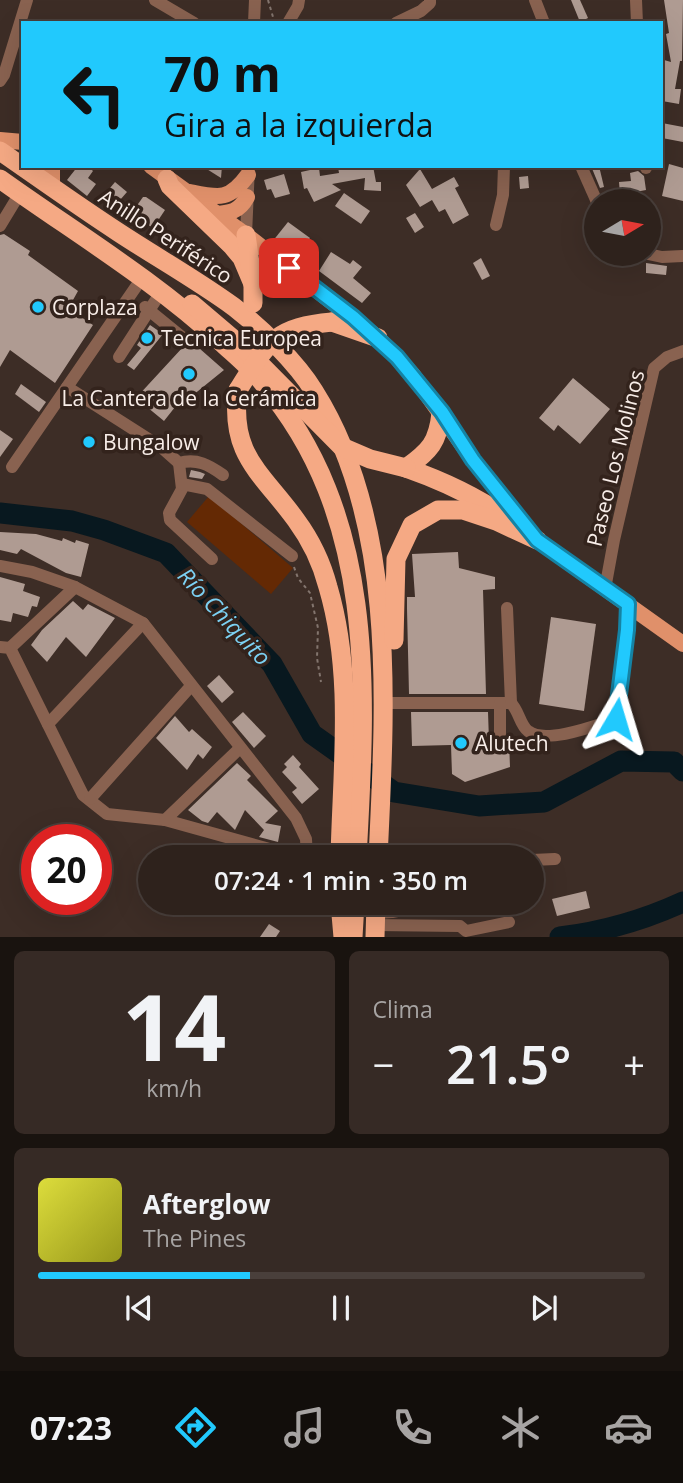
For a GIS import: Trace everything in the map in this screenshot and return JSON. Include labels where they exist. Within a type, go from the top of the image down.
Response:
[{"type":"highway","name":"Anillo Periférico","points":[[0,151],[21,166]]},
{"type":"highway","name":"Anillo Periférico","points":[[24,168],[234,308],[292,363],[314,391],[338,438],[363,512],[382,618],[384,696],[379,845]]},
{"type":"highway","points":[[167,179],[170,186],[242,258],[253,293],[246,235]]},
{"type":"highway","points":[[1,180],[142,278],[203,326],[262,382],[288,414],[317,467],[341,526],[354,578],[360,621],[350,815],[343,845]]},
{"type":"highway","points":[[106,252],[192,304],[245,349],[342,447],[370,459],[443,480],[483,501],[537,540]]},
{"type":"highway","points":[[354,734],[329,587],[299,523],[256,471],[243,449],[236,428],[235,411],[238,390],[265,347],[286,332],[307,324],[332,322],[379,338]]},
{"type":"highway","points":[[406,468],[430,448],[439,434],[442,412]]},
{"type":"highway","points":[[384,696],[394,657],[396,559],[412,526],[438,510],[463,510],[496,521],[537,540]]},
{"type":"highway","points":[[350,815],[355,845]]},
{"type":"highway","points":[[341,915],[343,937]]},
{"type":"highway","points":[[353,937],[354,915]]},
{"type":"main road","points":[[0,140],[21,142]]},
{"type":"main road","points":[[52,168],[52,188]]},
{"type":"main road","points":[[153,168],[246,235],[379,338],[442,412],[473,460],[537,540],[683,644]]},
{"type":"main road","points":[[184,191],[224,197],[237,190],[248,171]]},
{"type":"main road","points":[[214,214],[229,213],[241,208],[247,197]]},
{"type":"street","points":[[0,81],[27,0]]},
{"type":"street","points":[[155,0],[191,21]]},
{"type":"street","points":[[254,21],[255,0]]},
{"type":"street","points":[[289,21],[299,0]]},
{"type":"street","points":[[400,21],[421,11],[430,0]]},
{"type":"street","points":[[535,0],[543,21]]},
{"type":"street","points":[[636,0],[637,21]]},
{"type":"street","points":[[496,225],[503,195],[504,168]]},
{"type":"street","points":[[582,168],[591,189]]},
{"type":"street","points":[[246,235],[248,171]]},
{"type":"street","points":[[0,226],[20,193]]},
{"type":"street","points":[[662,257],[683,256]]},
{"type":"street","points":[[12,467],[142,278]]},
{"type":"street","points":[[119,357],[147,308],[161,292]]},
{"type":"street","points":[[147,308],[183,338]]},
{"type":"street","name":"Paseo Los Molinos","points":[[605,589],[654,368],[667,357],[683,351]]},
{"type":"street","points":[[67,387],[161,447],[179,463],[182,489],[169,513],[170,520],[212,559]]},
{"type":"street","points":[[179,463],[199,461],[223,475]]},
{"type":"street","points":[[182,484],[207,489],[292,556]]},
{"type":"street","points":[[0,566],[32,572],[75,587],[143,623],[296,818],[306,839],[306,845]]},
{"type":"street","points":[[75,587],[5,648],[48,724],[83,795],[107,814],[165,820],[257,845]]},
{"type":"street","points":[[384,696],[506,703],[516,707],[525,729],[531,734],[541,735],[569,734],[616,719],[628,604]]},
{"type":"street","points":[[500,734],[506,703],[507,608]]},
{"type":"street","points":[[48,724],[143,623]]},
{"type":"street","points":[[90,799],[191,686]]},
{"type":"street","points":[[165,820],[240,748]]},
{"type":"street","points":[[544,859],[555,859]]},
{"type":"street","points":[[375,919],[460,926],[466,931],[509,922]]},
{"type":"path","points":[[292,556],[298,578],[310,593],[318,628],[317,658],[321,682]]},
{"type":"shaded area","points":[[209,496],[293,568],[271,594],[187,522]]},
{"type":"building","points":[[571,0],[580,0],[588,18],[580,21]]},
{"type":"building","points":[[664,0],[683,0],[682,61],[675,89],[681,89],[679,104],[663,101],[664,60],[671,62],[666,34],[669,33]]},
{"type":"building","points":[[663,123],[683,127],[683,142],[663,138]]},
{"type":"building","points":[[669,164],[683,168],[683,201],[662,196]]},
{"type":"building","points":[[76,168],[90,168],[93,171],[88,178],[96,184],[87,196],[67,180]]},
{"type":"building","points":[[205,168],[222,168],[221,178]]},
{"type":"building","points":[[319,168],[320,176],[339,173],[338,168],[373,168],[376,182],[381,182],[381,191],[364,190],[365,178],[332,184],[341,190],[314,202],[307,188],[304,189],[301,172]]},
{"type":"building","points":[[592,168],[599,168],[604,187],[600,188]]},
{"type":"building","points":[[420,169],[432,189],[454,177],[459,186],[455,188],[469,215],[453,224],[445,209],[439,212],[432,200],[420,207],[406,185]]},
{"type":"building","points":[[638,171],[644,176],[646,189],[620,189],[619,182],[631,181],[630,173]]},
{"type":"building","points":[[284,174],[290,194],[275,198],[271,189],[267,190],[264,180]]},
{"type":"building","points":[[528,176],[529,188],[520,189],[519,177]]},
{"type":"building","points":[[115,182],[127,192],[113,208],[101,199]]},
{"type":"building","points":[[344,193],[370,211],[361,224],[335,206]]},
{"type":"building","points":[[143,197],[165,210],[153,228],[131,214]]},
{"type":"building","points":[[415,213],[424,227],[415,233],[406,218]]},
{"type":"building","points":[[288,222],[310,238],[294,257],[272,242]]},
{"type":"building","name":"Corplaza","points":[[4,234],[30,251],[28,255],[78,291],[73,300],[79,304],[72,311],[93,325],[55,383],[10,350],[0,367],[0,235]]},
{"type":"building","points":[[331,252],[350,264],[353,260],[362,267],[353,278],[371,293],[362,303],[319,271]]},
{"type":"building","points":[[481,258],[490,276],[482,280],[473,263]]},
{"type":"building","points":[[646,266],[667,266],[666,275],[646,273]]},
{"type":"building","name":"Tecnica Europea","points":[[150,325],[163,334],[134,370],[127,365],[141,348],[137,345]]},
{"type":"building","name":"La Cantera de la Cerámica","points":[[191,341],[224,370],[182,404],[179,402],[164,421],[136,398]]},
{"type":"building","points":[[573,378],[610,409],[580,444],[558,425],[554,431],[539,418]]},
{"type":"building","points":[[21,384],[46,402],[39,412],[15,394]]},
{"type":"building","points":[[0,430],[13,439],[0,457]]},
{"type":"building","points":[[191,470],[205,474],[202,479],[189,477]]},
{"type":"building","points":[[0,532],[36,534],[89,544],[81,577],[66,573],[21,549],[17,554],[0,550]]},
{"type":"building","points":[[458,552],[459,568],[495,577],[495,589],[483,590],[486,694],[409,694],[407,597],[415,597],[412,554]]},
{"type":"building","points":[[0,577],[25,584],[23,591],[40,597],[37,607],[32,606],[28,617],[13,613],[11,622],[0,620]]},
{"type":"building","points":[[73,601],[83,610],[88,604],[115,618],[86,657],[66,637],[47,662],[31,645],[42,630]]},
{"type":"building","points":[[551,617],[596,624],[584,711],[539,704]]},
{"type":"building","points":[[219,675],[234,692],[222,703],[207,686]]},
{"type":"building","points":[[243,712],[266,736],[254,748],[232,722]]},
{"type":"building","name":"Alutech","points":[[411,712],[488,712],[489,741],[501,743],[509,740],[510,767],[465,782],[452,774],[451,745],[412,746]]},
{"type":"building","points":[[175,716],[189,732],[192,729],[212,747],[203,759],[198,754],[187,770],[156,738]]},
{"type":"building","points":[[293,755],[301,764],[299,767],[319,789],[302,804],[292,792],[297,788],[282,772],[287,767],[284,764]]},
{"type":"building","points":[[237,763],[251,776],[247,780],[278,811],[265,823],[281,826],[278,842],[259,837],[264,830],[245,810],[235,830],[217,812],[208,823],[188,810]]},
{"type":"building","points":[[586,891],[590,908],[557,916],[552,899]]},
{"type":"building","points":[[269,924],[280,931],[276,937],[260,937]]},
{"type":"waterway","name":"Río Chiquito","points":[[0,513],[72,521],[166,553],[272,664],[312,734],[394,792],[479,806],[544,802],[621,761],[674,762],[683,771]]},
{"type":"waterway","name":"Río Chiquito","points":[[560,937],[623,924],[683,902]]},
{"type":"place","name":"Corplaza","points":[[38,307]]},
{"type":"place","name":"Tecnica Europea","points":[[147,338]]},
{"type":"place","name":"La Cantera de la Cerámica","points":[[189,374]]},
{"type":"place","name":"Bungalow","points":[[89,442]]},
{"type":"place","name":"Alutech","points":[[461,743]]},
{"type":"route","points":[[289,268],[379,338],[397,357],[442,412],[473,460],[537,540],[628,604],[616,719]]}]
